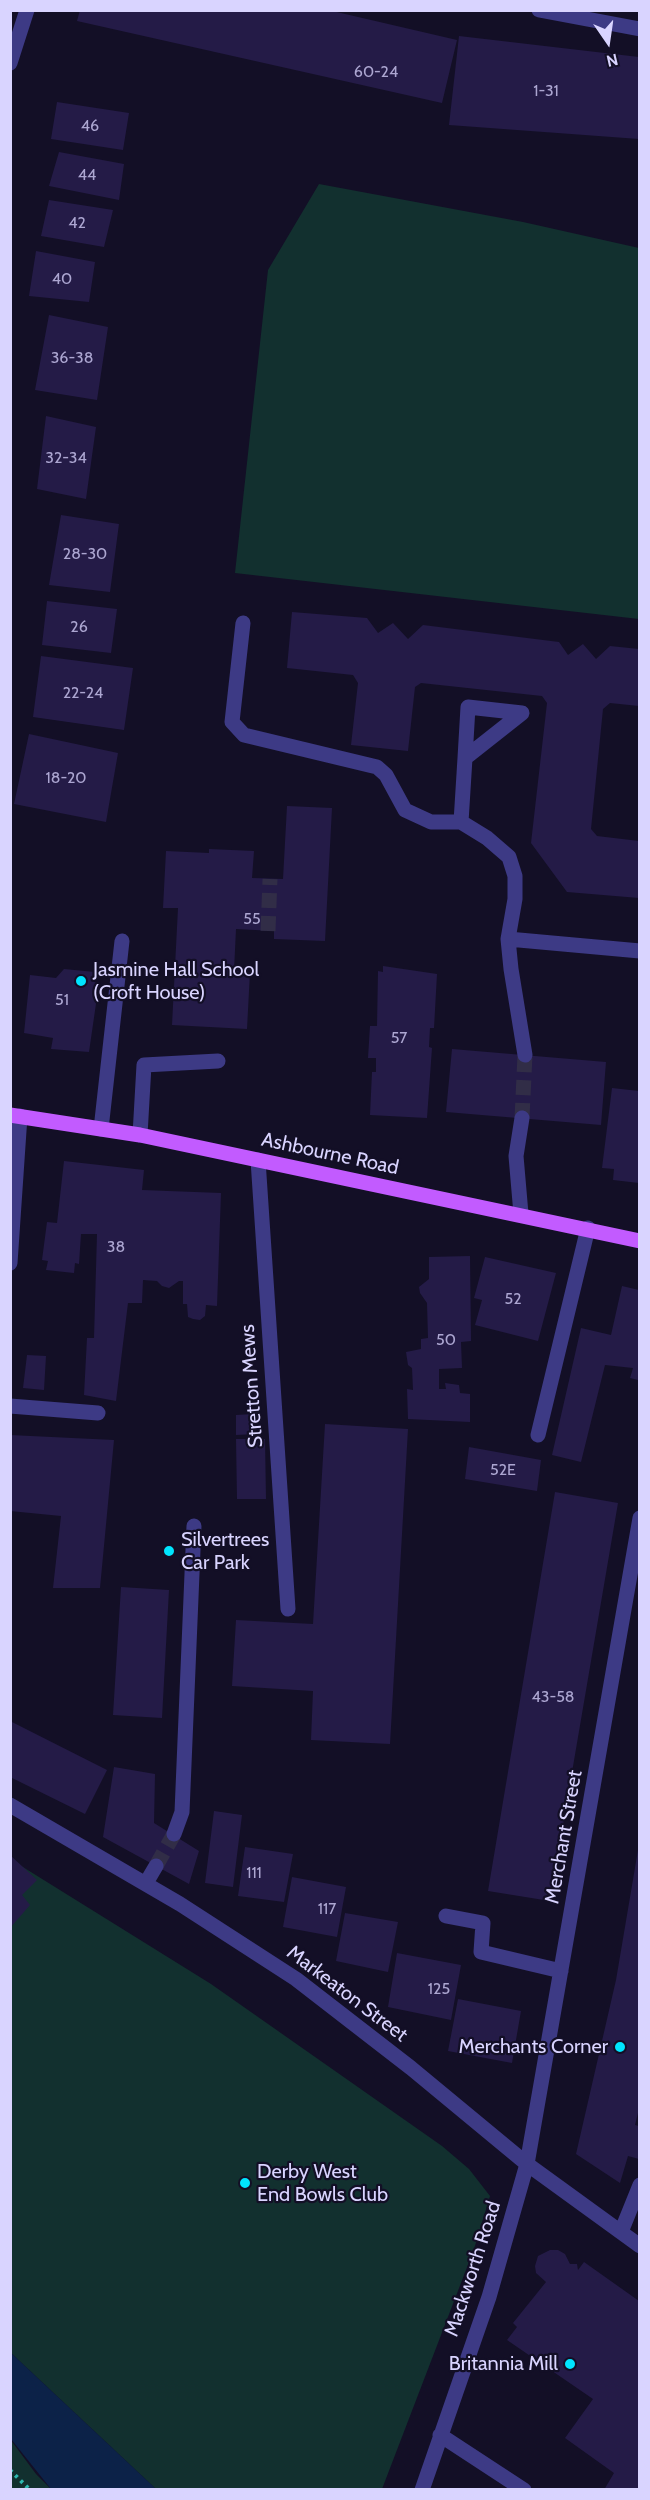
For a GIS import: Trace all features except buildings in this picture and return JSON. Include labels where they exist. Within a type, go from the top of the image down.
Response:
[{"type":"main road","name":"Ashbourne Road","points":[[15,1115],[140,1135],[588,1228],[639,1241]]},
{"type":"street","points":[[10,63],[27,10]]},
{"type":"street","points":[[539,10],[639,29]]},
{"type":"street","points":[[243,623],[232,722],[244,735],[377,767],[386,775],[405,810],[431,822],[462,822],[487,838],[509,857],[515,876],[515,898],[508,939],[525,1055]]},
{"type":"street","points":[[462,822],[465,758]]},
{"type":"street","points":[[508,939],[639,951]]},
{"type":"street","points":[[101,1129],[123,941]]},
{"type":"street","points":[[140,1135],[144,1065],[218,1061]]},
{"type":"street","points":[[10,1263],[15,1115]]},
{"type":"street","points":[[520,1215],[516,1156],[522,1118]]},
{"type":"street","name":"Stretton Mews","points":[[258,1160],[288,1610]]},
{"type":"street","points":[[538,1435],[588,1228]]},
{"type":"street","points":[[10,1406],[98,1413]]},
{"type":"street","name":"Merchant Street","points":[[527,2164],[639,1518]]},
{"type":"street","points":[[174,1834],[182,1812],[194,1526]]},
{"type":"street","name":"Markeaton Street","points":[[10,1805],[146,1883],[296,1979],[411,2068],[527,2164],[639,2246]]},
{"type":"street","points":[[146,1883],[156,1866]]},
{"type":"street","points":[[446,1916],[483,1923],[481,1952],[561,1971]]},
{"type":"street","name":"Mackworth Road","points":[[422,2490],[489,2298],[527,2164]]},
{"type":"street","points":[[621,2232],[639,2185]]},
{"type":"street","points":[[441,2434],[524,2490]]},
{"type":"path","points":[[10,2470],[30,2490]]},
{"type":"green space","points":[[319,184],[523,222],[639,248],[639,619],[235,573],[268,270]]},
{"type":"green space","name":"Derby West End Bowls Club","points":[[10,1859],[211,1984],[442,2146],[469,2169],[490,2196],[474,2249],[382,2489],[156,2489],[11,2353]]},
{"type":"green space","points":[[10,2439],[36,2474],[51,2489],[11,2489]]},
{"type":"water","points":[[11,2353],[156,2489],[51,2489],[11,2439]]},
{"type":"tunnel","points":[[268,931],[270,879]]},
{"type":"tunnel","points":[[522,1118],[525,1055]]},
{"type":"tunnel","points":[[156,1866],[174,1834]]},
{"type":"place","name":"Jasmine Hall School (Croft House)","points":[[81,981]]},
{"type":"place","name":"Silvertrees Car Park","points":[[169,1551]]},
{"type":"place","name":"Merchants Corner","points":[[620,2047]]},
{"type":"place","name":"Derby West End Bowls Club","points":[[245,2183]]},
{"type":"place","name":"Britannia Mill","points":[[570,2364]]}]
